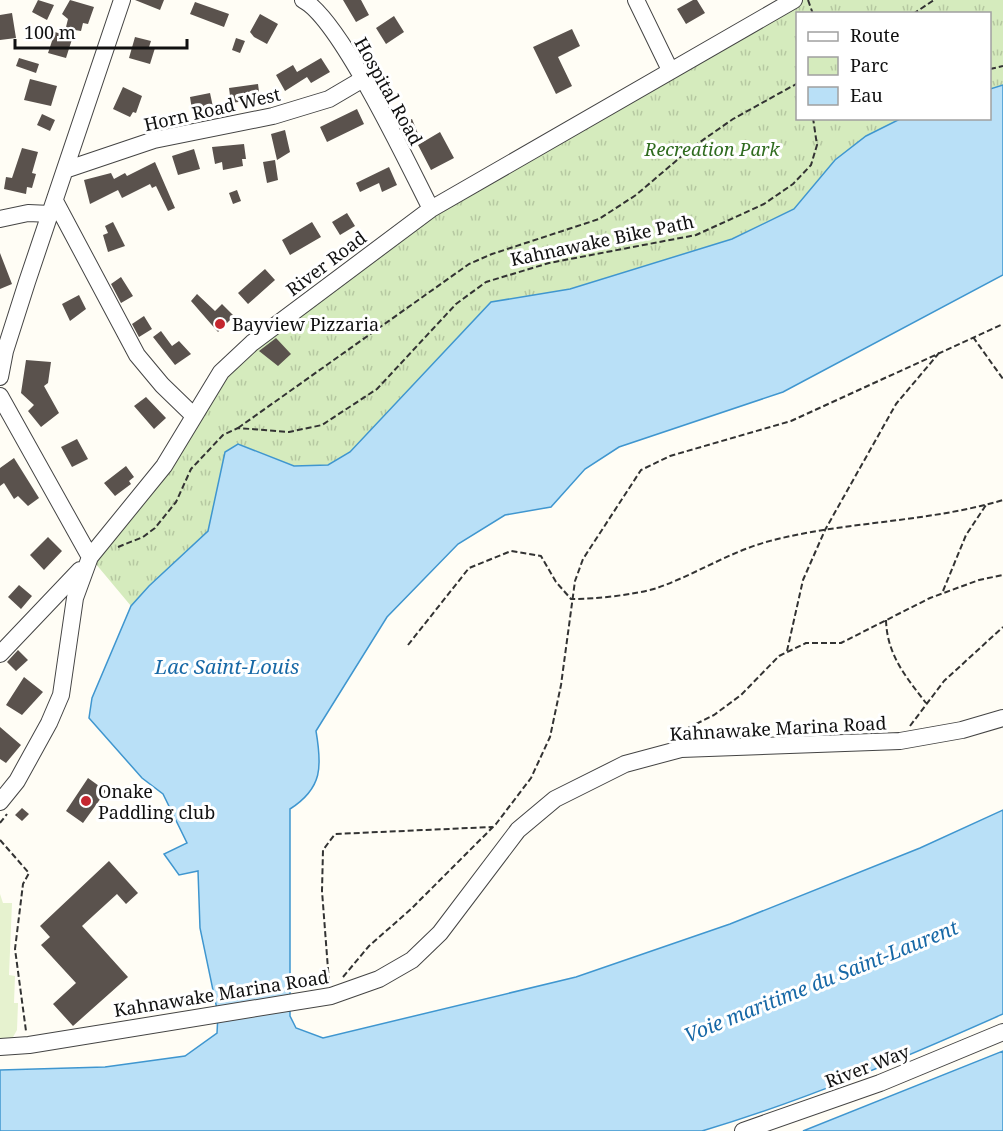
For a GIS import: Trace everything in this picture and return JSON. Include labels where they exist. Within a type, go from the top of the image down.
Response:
[{"type":"street","points":[[0,377],[8,341],[122,0]]},
{"type":"street","name":"Hospital Road","points":[[303,0],[321,15],[363,79],[431,209]]},
{"type":"street","points":[[636,0],[670,70]]},
{"type":"street","name":"River Road","points":[[0,802],[17,781],[49,723],[61,695],[75,598],[90,557],[164,466],[221,372],[252,342],[431,209],[794,0]]},
{"type":"street","name":"Horn Road West","points":[[65,170],[154,140],[273,116],[329,99],[363,79]]},
{"type":"street","points":[[0,219],[53,207]]},
{"type":"street","points":[[53,207],[137,354],[162,385],[194,416]]},
{"type":"street","points":[[0,396],[90,557],[0,654]]},
{"type":"street","name":"Kahnawake Marina Road","points":[[0,1047],[29,1045],[331,996],[378,979],[412,960],[440,933],[518,830],[555,799],[625,764],[681,749],[900,741],[962,730],[1003,718]]},
{"type":"street","name":"River Way","points":[[743,1131],[880,1083],[1003,1032]]},
{"type":"path","points":[[916,12],[934,0]]},
{"type":"path","points":[[114,548],[143,537],[155,528],[176,502],[191,469],[223,435],[238,428],[469,264],[492,254],[598,219],[636,195],[690,149],[733,119],[796,84]]},
{"type":"path","name":"Kahnawake Bike Path","points":[[238,428],[288,432],[322,425],[377,389],[456,304],[478,286],[495,278],[586,255],[687,238],[764,204],[793,184],[811,165],[817,146],[813,120]]},
{"type":"path","points":[[331,996],[348,970],[369,946],[411,909],[493,827],[531,778],[550,737],[561,685],[571,599],[583,559],[641,470],[670,456],[791,421],[941,350],[1003,324]]},
{"type":"path","points":[[973,336],[1003,379]]},
{"type":"path","points":[[787,652],[803,580],[825,530],[896,404],[941,350]]},
{"type":"path","points":[[408,645],[469,568],[511,551],[541,556],[556,582],[571,599],[598,599],[654,589],[764,543],[825,530],[986,505],[1003,500]]},
{"type":"path","points":[[943,593],[966,535],[986,505]]},
{"type":"path","points":[[669,737],[714,715],[741,695],[779,656],[787,652],[806,643],[841,644],[943,593],[979,580],[1003,575]]},
{"type":"path","points":[[886,620],[887,641],[898,666],[926,703]]},
{"type":"path","points":[[900,741],[944,681],[1003,627]]},
{"type":"path","points":[[331,996],[322,891],[323,850],[335,834],[493,827]]},
{"type":"path","points":[[0,840],[29,873],[22,893],[15,949],[29,1045]]},
{"type":"green space","name":"Recreation Park","points":[[794,0],[1003,0],[1003,85],[991,89],[991,12],[796,12],[796,120],[898,120],[866,136],[835,160],[794,209],[732,239],[570,289],[491,302],[350,452],[328,465],[294,466],[238,444],[226,452],[208,531],[131,606],[90,557],[221,372],[431,209]]},
{"type":"green space","points":[[0,894],[3,903],[12,903],[9,975],[15,976],[14,1003],[18,1003],[17,1030],[9,1044],[0,1044]]},
{"type":"water","name":"Lac Saint-Louis","points":[[1003,85],[1003,275],[783,392],[619,447],[585,469],[551,507],[505,515],[458,544],[387,617],[316,731],[319,755],[318,775],[309,793],[290,809],[290,1016],[296,1028],[323,1038],[576,977],[730,924],[920,848],[1003,810],[1003,1014],[854,1077],[779,1106],[702,1131],[0,1131],[0,1070],[105,1067],[185,1056],[217,1033],[218,1014],[200,928],[198,871],[179,875],[164,854],[187,843],[163,794],[142,778],[89,718],[92,698],[131,606],[208,531],[225,452],[238,444],[294,466],[328,465],[350,452],[491,302],[570,289],[732,239],[794,209],[835,160],[866,136],[898,120],[991,120],[991,89]]},
{"type":"water","points":[[1003,1051],[1003,1131],[803,1131]]},
{"type":"building","points":[[38,0],[54,5],[47,20],[32,12]]},
{"type":"building","points":[[70,0],[94,7],[88,24],[83,23],[81,31],[75,30],[66,58],[48,53],[55,32],[64,35],[68,19],[62,14]]},
{"type":"building","points":[[135,0],[164,0],[160,10]]},
{"type":"building","points":[[343,0],[361,0],[369,15],[356,22]]},
{"type":"building","points":[[697,0],[705,13],[686,24],[677,9]]},
{"type":"building","points":[[195,2],[229,14],[224,27],[190,14]]},
{"type":"building","points":[[12,13],[16,38],[0,40],[0,15]]},
{"type":"building","points":[[260,14],[278,24],[267,44],[250,32]]},
{"type":"building","points":[[394,16],[404,32],[386,44],[376,28]]},
{"type":"building","points":[[572,29],[580,46],[558,57],[572,86],[556,94],[533,47]]},
{"type":"building","points":[[135,37],[151,41],[149,47],[155,48],[150,64],[129,58]]},
{"type":"building","points":[[236,38],[245,41],[240,53],[232,50]]},
{"type":"building","points":[[19,58],[39,64],[36,73],[16,66]]},
{"type":"building","points":[[321,58],[330,72],[311,83],[307,77],[285,91],[276,75],[293,65],[297,72]]},
{"type":"building","points":[[30,79],[57,86],[51,106],[24,100]]},
{"type":"building","points":[[258,84],[260,99],[231,103],[229,88]]},
{"type":"building","points":[[123,87],[142,96],[136,113],[133,112],[130,117],[113,109]]},
{"type":"building","points":[[210,93],[213,107],[192,110],[190,97]]},
{"type":"building","points":[[357,109],[364,124],[327,142],[320,127]]},
{"type":"building","points":[[42,114],[55,120],[50,131],[37,125]]},
{"type":"building","points":[[412,119],[419,136],[408,140],[400,124]]},
{"type":"building","points":[[285,130],[290,152],[277,160],[271,134]]},
{"type":"building","points":[[440,132],[454,158],[431,170],[418,145]]},
{"type":"building","points":[[244,144],[246,159],[242,159],[243,166],[223,170],[222,162],[215,164],[212,147]]},
{"type":"building","points":[[22,148],[38,152],[32,173],[36,174],[32,188],[27,187],[26,194],[4,189],[6,177],[12,178]]},
{"type":"building","points":[[194,149],[200,169],[178,175],[172,156]]},
{"type":"building","points":[[275,160],[278,180],[267,183],[263,162]]},
{"type":"building","points":[[155,162],[175,208],[168,211],[156,186],[152,188],[150,184],[122,198],[118,190],[90,204],[84,180],[111,173],[114,179],[125,173],[127,176]]},
{"type":"building","points":[[389,167],[397,185],[382,192],[379,183],[360,192],[356,183]]},
{"type":"building","points":[[237,190],[241,201],[233,204],[229,193]]},
{"type":"building","points":[[347,213],[355,226],[340,235],[332,222]]},
{"type":"building","points":[[113,222],[125,246],[108,252],[103,235],[108,233],[105,226]]},
{"type":"building","points":[[312,222],[321,237],[290,255],[282,240]]},
{"type":"building","points":[[0,253],[12,284],[0,289]]},
{"type":"building","points":[[265,269],[275,280],[248,304],[238,293]]},
{"type":"building","points":[[121,277],[133,296],[121,303],[111,284]]},
{"type":"building","points":[[197,294],[215,311],[222,304],[234,316],[218,332],[191,301]]},
{"type":"building","points":[[79,295],[86,309],[70,321],[62,304]]},
{"type":"building","points":[[144,316],[152,329],[139,337],[132,324]]},
{"type":"building","points":[[161,331],[172,346],[179,341],[191,354],[175,365],[153,337]]},
{"type":"building","points":[[276,338],[291,354],[278,366],[259,351]]},
{"type":"building","points":[[26,360],[51,362],[48,383],[44,386],[59,413],[41,427],[28,411],[34,405],[21,393]]},
{"type":"building","points":[[146,397],[166,418],[154,429],[134,406]]},
{"type":"building","points":[[77,439],[88,459],[72,467],[61,447]]},
{"type":"building","points":[[14,458],[39,498],[28,506],[18,496],[14,499],[4,483],[0,486],[0,468]]},
{"type":"building","points":[[126,466],[134,477],[129,481],[131,484],[115,496],[104,483]]},
{"type":"building","points":[[48,537],[62,551],[44,570],[30,555]]},
{"type":"building","points":[[19,585],[32,596],[21,609],[8,597]]},
{"type":"building","points":[[18,650],[28,660],[16,671],[7,662]]},
{"type":"building","points":[[24,677],[43,692],[22,715],[6,705]]},
{"type":"building","points":[[0,727],[21,745],[6,763],[0,759]]},
{"type":"building","name":"Onake Paddling club","points":[[88,778],[106,791],[83,823],[66,811]]},
{"type":"building","points":[[22,808],[29,814],[22,821],[15,815]]},
{"type":"building","points":[[109,861],[138,893],[126,904],[117,894],[82,926],[128,977],[73,1026],[53,1004],[76,983],[41,945],[50,937],[40,926]]},
{"type":"place","name":"Bayview Pizzaria","points":[[220,324]]},
{"type":"place","name":"Onake Paddling club","points":[[86,801]]},
{"type":"water label","name":"Voie maritime du Saint-Laurent","points":[[821,981]]}]
